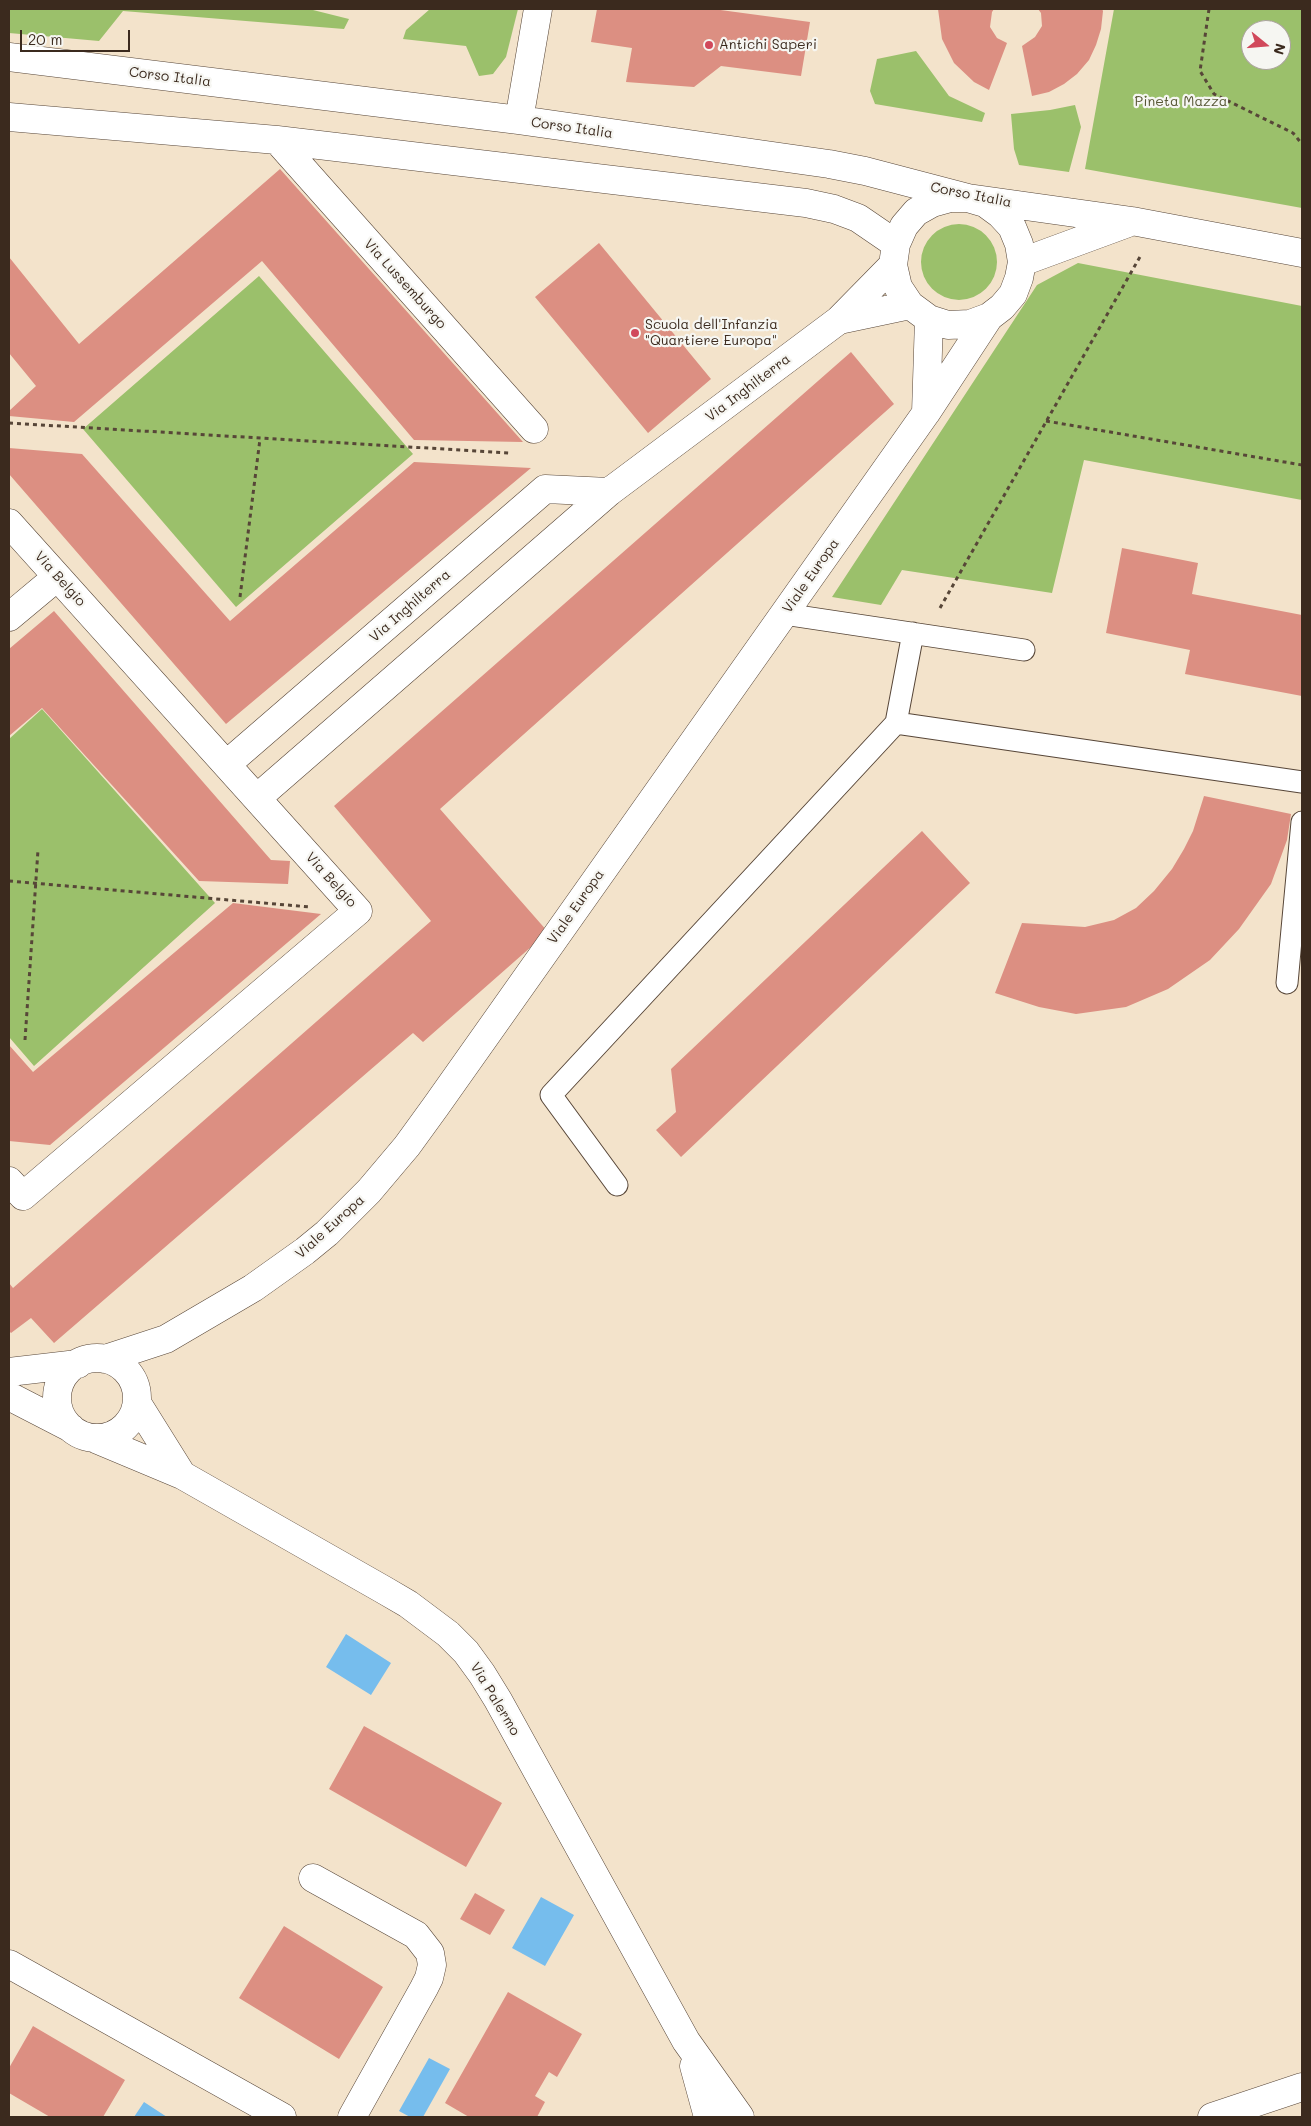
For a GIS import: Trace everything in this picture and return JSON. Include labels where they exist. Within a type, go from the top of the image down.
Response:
[{"type":"street","points":[[519,120],[538,9]]},
{"type":"street","name":"Corso Italia","points":[[9,57],[519,120],[830,164],[873,173],[968,198],[1144,224],[1302,253]]},
{"type":"street","points":[[9,117],[276,140],[806,203],[834,209],[858,218],[895,254]]},
{"type":"street","name":"Via Lussemburgo","points":[[276,140],[534,429]]},
{"type":"street","points":[[950,198],[968,198],[985,203],[1000,214],[1012,227],[1019,244],[1022,262],[1013,294],[1002,307],[989,317],[970,324],[948,325],[919,312],[898,287],[895,254],[904,226],[916,212],[932,203],[950,198]]},
{"type":"street","points":[[1022,262],[1144,224]]},
{"type":"street","name":"Via Inghilterra","points":[[257,798],[609,492],[839,320],[895,254]]},
{"type":"street","points":[[919,312],[926,413]]},
{"type":"street","name":"Via Inghilterra","points":[[839,320],[919,312]]},
{"type":"street","name":"Viale Europa","points":[[105,1359],[166,1339],[231,1302],[290,1262],[327,1233],[387,1170],[436,1106],[926,413],[989,317]]},
{"type":"street","name":"Via Inghilterra","points":[[226,764],[544,489],[609,492]]},
{"type":"street","name":"Via Belgio","points":[[9,523],[358,911],[16,1189]]},
{"type":"street","points":[[9,617],[57,576]]},
{"type":"street","name":"Viale Europa","points":[[137,1396],[166,1339]]},
{"type":"street","points":[[9,1396],[71,1428],[82,1436],[96,1439],[108,1438],[128,1424],[134,1414],[137,1396],[125,1369],[105,1359],[86,1360],[68,1372],[61,1382],[58,1394],[58,1407],[63,1419],[71,1428]]},
{"type":"street","points":[[9,1372],[78,1364]]},
{"type":"street","name":"Via Palermo","points":[[137,1396],[182,1475]]},
{"type":"street","name":"Via Palermo","points":[[96,1439],[182,1475],[408,1604],[448,1634],[466,1652],[498,1700],[686,2041],[740,2117]]},
{"type":"street","points":[[314,1878],[416,1935],[430,1953],[432,1965],[424,1988],[352,2117]]},
{"type":"street","points":[[9,1964],[282,2117]]},
{"type":"street","name":"Via Palermo","points":[[686,2041],[708,2117]]},
{"type":"street","points":[[1212,2117],[1302,2087]]},
{"type":"lane","points":[[784,614],[1024,650]]},
{"type":"lane","points":[[616,1185],[551,1094],[896,723],[919,634]]},
{"type":"lane","points":[[896,723],[1302,782]]},
{"type":"lane","points":[[1287,983],[1302,822]]},
{"type":"path","points":[[1210,9],[1200,71],[1214,94],[1293,133],[1302,144]]},
{"type":"path","points":[[919,634],[1046,422],[1144,224]]},
{"type":"path","points":[[1046,422],[1302,465]]},
{"type":"path","points":[[9,423],[514,453]]},
{"type":"path","points":[[240,596],[260,439]]},
{"type":"path","points":[[25,1040],[38,850]]},
{"type":"path","points":[[9,880],[358,911]]},
{"type":"green space","points":[[9,9],[309,9],[349,19],[344,29],[123,11],[99,41],[9,33]]},
{"type":"green space","points":[[430,9],[518,9],[506,57],[493,74],[479,76],[466,46],[403,39],[406,30]]},
{"type":"green space","name":"Pineta Mazza","points":[[1114,9],[1302,9],[1302,208],[1085,169]]},
{"type":"green space","points":[[916,51],[949,96],[985,113],[982,122],[875,104],[870,91],[877,59]]},
{"type":"green space","points":[[1075,105],[1081,127],[1069,172],[1019,165],[1014,149],[1011,114]]},
{"type":"green space","points":[[959,224],[974,227],[986,235],[994,247],[997,262],[994,277],[986,289],[974,297],[959,300],[944,297],[932,289],[924,277],[921,262],[924,247],[932,235],[944,227]]},
{"type":"green space","points":[[1078,263],[1302,306],[1302,500],[1084,460],[1052,593],[902,570],[881,605],[832,597],[1037,285]]},
{"type":"green space","points":[[259,276],[413,454],[236,607],[83,429]]},
{"type":"green space","points":[[42,709],[215,903],[34,1066],[9,1037],[9,739]]},
{"type":"water","points":[[346,1634],[391,1663],[371,1695],[326,1667]]},
{"type":"water","points":[[541,1897],[574,1915],[545,1966],[512,1948]]},
{"type":"water","points":[[429,2058],[450,2069],[423,2117],[410,2117],[399,2111]]},
{"type":"water","points":[[144,2102],[167,2117],[134,2117]]},
{"type":"building","name":"Antichi Saperi","points":[[597,9],[713,9],[810,22],[801,76],[721,66],[694,87],[626,82],[632,48],[591,42]]},
{"type":"building","points":[[938,9],[994,9],[990,27],[997,38],[1007,43],[989,90],[974,82],[954,63],[942,39]]},
{"type":"building","points":[[1038,9],[1102,9],[1103,11],[1101,29],[1089,60],[1077,74],[1064,84],[1049,92],[1032,96],[1022,46],[1035,37],[1042,26],[1041,13]]},
{"type":"building","points":[[280,169],[523,442],[414,440],[262,261],[74,422],[9,416],[9,411],[36,386],[9,353],[9,257],[79,344]]},
{"type":"building","points":[[599,243],[711,379],[648,433],[535,297]]},
{"type":"building","points":[[851,352],[894,404],[440,809],[548,932],[423,1042],[413,1033],[54,1343],[31,1318],[11,1333],[9,1331],[9,1283],[13,1288],[431,921],[334,806]]},
{"type":"building","points":[[9,448],[82,454],[230,621],[414,462],[531,468],[226,724],[9,474]]},
{"type":"building","points":[[1122,548],[1198,563],[1192,594],[1302,615],[1302,696],[1185,674],[1190,650],[1106,633]]},
{"type":"building","points":[[54,611],[271,860],[290,861],[288,884],[199,881],[42,708],[9,736],[9,649]]},
{"type":"building","points":[[1204,796],[1291,814],[1287,840],[1271,884],[1239,929],[1210,960],[1168,989],[1126,1007],[1076,1014],[1039,1007],[995,993],[1022,923],[1085,927],[1114,920],[1136,908],[1154,891],[1172,869],[1193,831]]},
{"type":"building","points":[[922,831],[970,883],[681,1157],[656,1130],[676,1112],[671,1069]]},
{"type":"building","points":[[233,903],[321,914],[50,1145],[9,1141],[9,1045],[33,1072]]},
{"type":"building","points":[[364,1726],[502,1803],[466,1867],[329,1789]]},
{"type":"building","points":[[475,1893],[505,1910],[490,1935],[460,1919]]},
{"type":"building","points":[[284,1926],[383,1987],[339,2059],[239,1998]]},
{"type":"building","points":[[508,1992],[582,2034],[557,2077],[549,2072],[535,2096],[545,2102],[537,2117],[469,2117],[445,2103]]},
{"type":"building","points":[[33,2026],[125,2080],[103,2117],[50,2117],[9,2093],[9,2068]]},
{"type":"place","name":"Antichi Saperi","points":[[709,45]]},
{"type":"place","name":"Scuola dell'Infanzia \"Quartiere Europa\"","points":[[635,333]]}]
